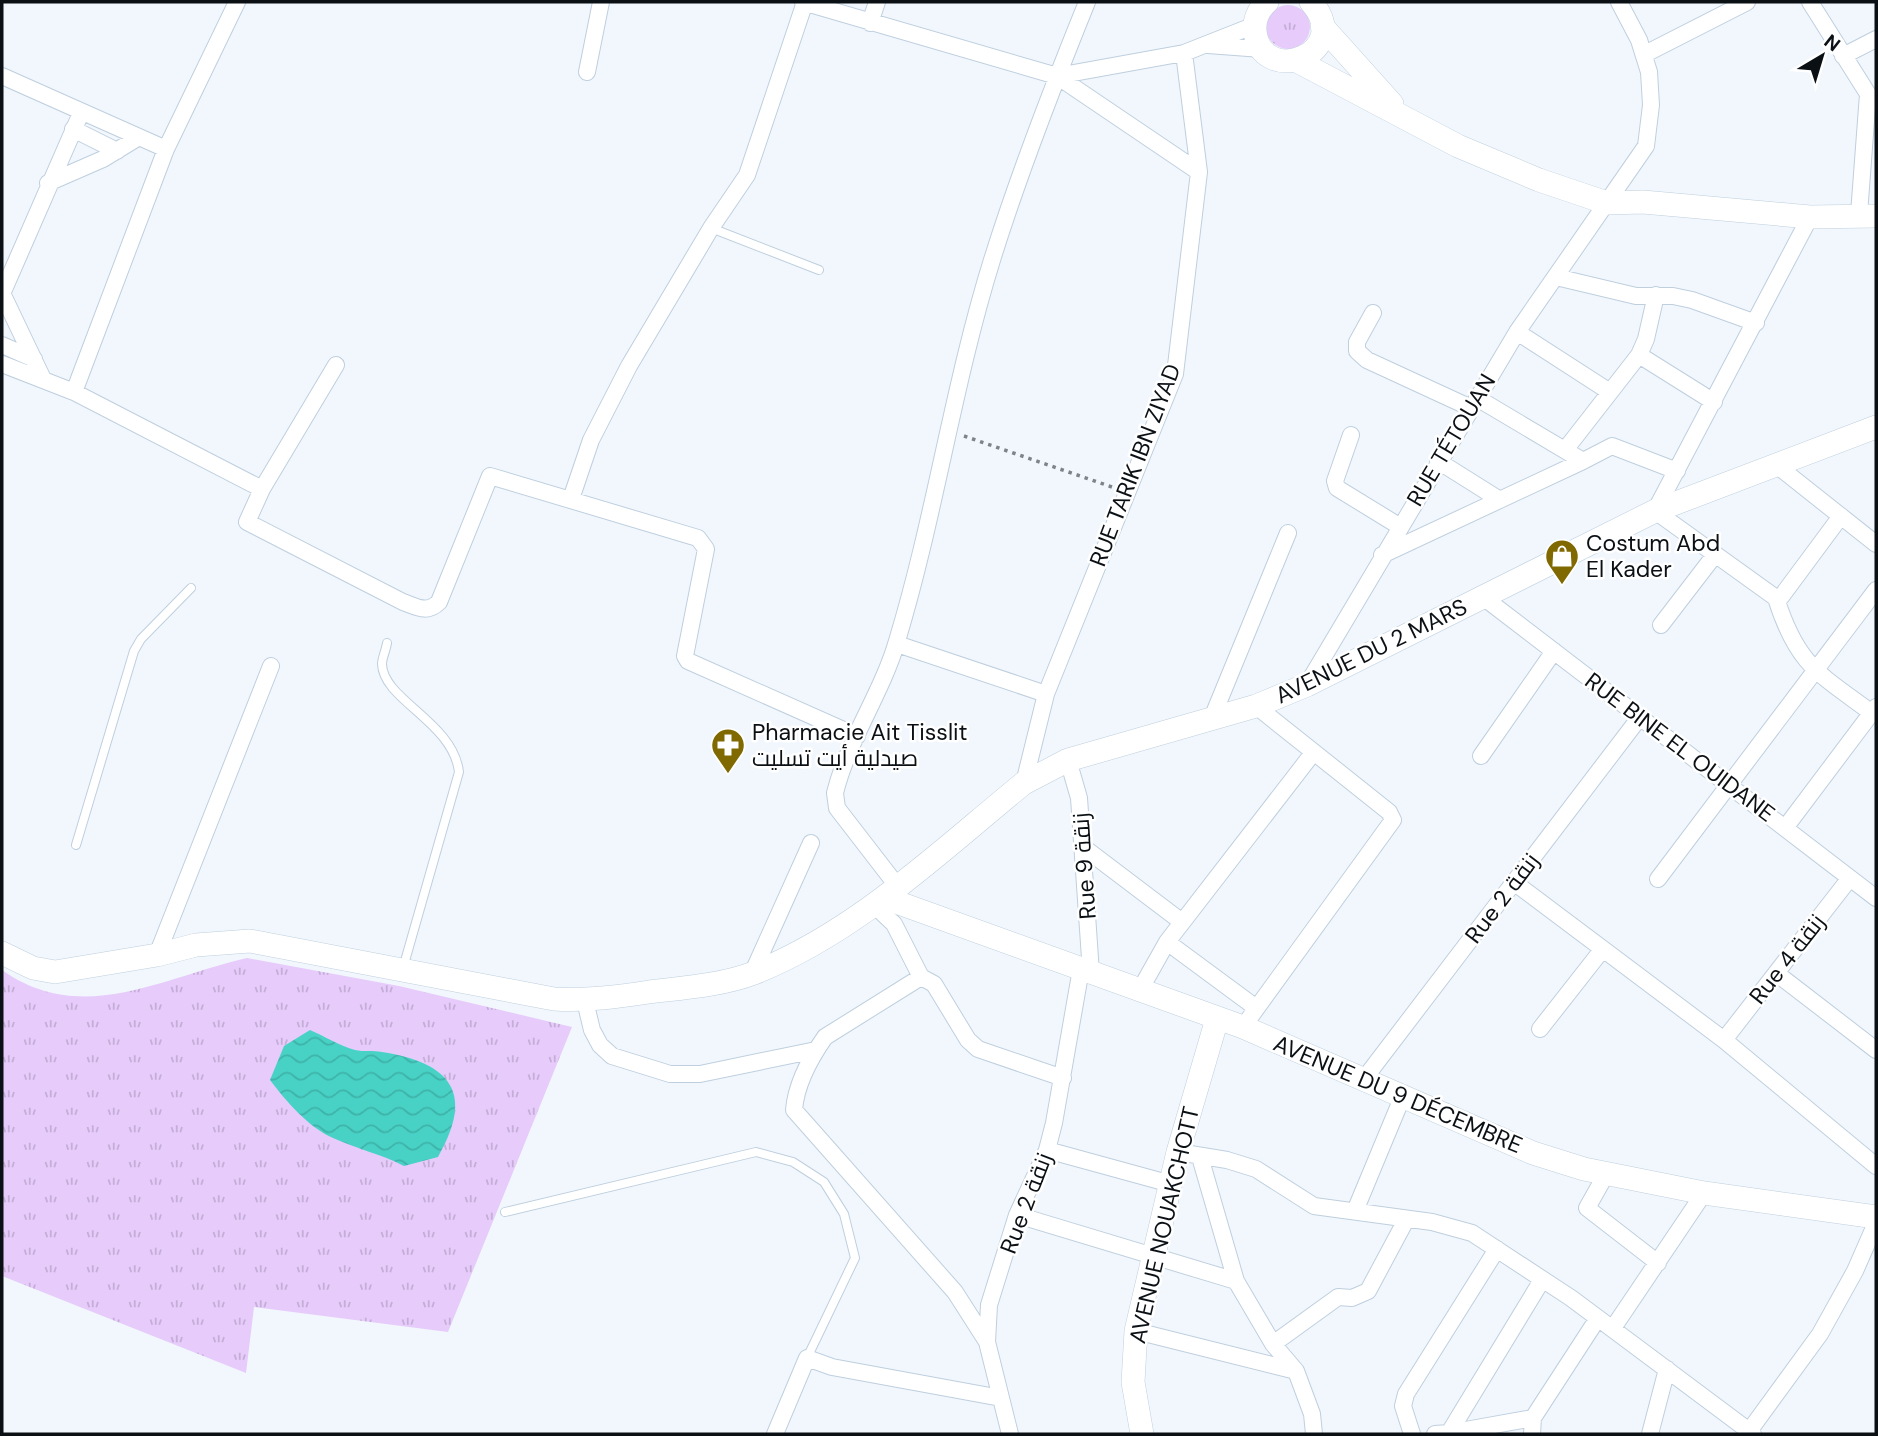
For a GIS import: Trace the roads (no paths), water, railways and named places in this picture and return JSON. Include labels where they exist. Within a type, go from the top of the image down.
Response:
[{"type":"street","points":[[74,393],[166,149],[237,2]]},
{"type":"street","points":[[587,72],[601,2]]},
{"type":"street","points":[[572,499],[591,440],[629,366],[747,175],[804,2],[1057,76],[1199,172]]},
{"type":"street","points":[[870,23],[877,2]]},
{"type":"street","points":[[1063,1078],[978,1049],[968,1040],[934,984],[922,977],[894,924],[890,894],[834,800],[837,783],[897,644],[928,530],[948,430],[992,261],[1057,76],[1087,2]]},
{"type":"street","points":[[1202,45],[1262,49],[1284,61],[1297,61],[1306,57],[1319,44],[1322,26],[1320,16],[1311,2]]},
{"type":"street","name":"RUE TÉTOUAN","points":[[1307,685],[1399,526],[1517,332],[1646,146],[1651,105],[1645,54],[1619,2]]},
{"type":"street","points":[[1645,54],[1747,2]]},
{"type":"street","points":[[1297,61],[1401,114],[1430,132],[1499,164],[1607,203],[1643,202],[1810,217],[1868,215],[1868,94],[1810,2]]},
{"type":"street","points":[[1057,76],[1184,53],[1257,11],[1262,49]]},
{"type":"street","points":[[1322,26],[1401,114]]},
{"type":"street","points":[[1843,56],[1876,39]]},
{"type":"street","name":"RUE TARIK IBN ZIYAD","points":[[1024,783],[1046,694],[1125,492],[1175,374],[1199,172],[1184,53]]},
{"type":"street","points":[[2,76],[166,149]]},
{"type":"street","points":[[43,379],[2,294],[48,183],[81,113]]},
{"type":"street","points":[[72,129],[117,151]]},
{"type":"street","points":[[48,183],[117,151],[139,136]]},
{"type":"street","points":[[1784,828],[1874,710],[1815,672],[1792,644],[1776,598],[1654,511],[1810,217]]},
{"type":"street","points":[[1556,277],[1636,296],[1656,295],[1692,300],[1756,323]]},
{"type":"street","points":[[1565,450],[1639,355],[1646,340],[1656,295]]},
{"type":"street","points":[[1373,313],[1357,342],[1357,351],[1367,360],[1474,403],[1583,461]]},
{"type":"street","points":[[1517,332],[1610,392]]},
{"type":"street","points":[[2,345],[34,359]]},
{"type":"street","points":[[1639,355],[1714,402]]},
{"type":"street","points":[[2,364],[74,393],[262,489]]},
{"type":"street","points":[[336,365],[262,489],[247,522],[403,602],[424,610],[434,608],[439,602],[490,476],[572,499],[704,542],[706,549],[685,656],[688,661],[857,736]]},
{"type":"street","name":"AVENUE DU 2 MARS","points":[[2,953],[33,968],[55,972],[157,955],[195,945],[250,941],[554,999],[585,1001],[752,974],[786,957],[890,894],[1024,783],[1068,760],[1256,706],[1307,685],[1654,511],[1876,427]]},
{"type":"street","points":[[1351,435],[1335,481],[1337,488],[1399,526]]},
{"type":"street","points":[[1382,555],[1612,446],[1677,471]]},
{"type":"street","points":[[1438,461],[1500,500]]},
{"type":"street","points":[[1775,464],[1876,544]]},
{"type":"street","points":[[1776,598],[1785,593],[1842,516]]},
{"type":"street","points":[[1212,718],[1288,533]]},
{"type":"street","points":[[1661,625],[1714,556]]},
{"type":"street","points":[[1658,879],[1727,784],[1876,590]]},
{"type":"street","name":"RUE BINE EL OUIDANE","points":[[1483,597],[1876,898]]},
{"type":"street","points":[[897,644],[1046,694]]},
{"type":"street","points":[[1481,756],[1554,651]]},
{"type":"street","points":[[157,955],[271,666]]},
{"type":"street","points":[[1243,1027],[1393,820],[1389,812],[1256,706]]},
{"type":"street","name":"Rue 2 زنقة","points":[[1364,1079],[1640,717]]},
{"type":"street","points":[[1140,990],[1167,942],[1313,753]]},
{"type":"street","name":"Rue 9 زنقة","points":[[1068,760],[1079,798],[1086,971]]},
{"type":"street","points":[[752,974],[811,843]]},
{"type":"street","points":[[1083,847],[1182,922]]},
{"type":"street","name":"Rue 4 زنقة","points":[[1724,1040],[1850,878]]},
{"type":"street","points":[[1514,883],[1724,1040],[1876,1166]]},
{"type":"street","name":"AVENUE DU 9 DÉCEMBRE","points":[[890,894],[935,917],[1243,1027],[1533,1153],[1605,1176],[1876,1217]]},
{"type":"street","points":[[1167,942],[1255,1007]]},
{"type":"street","points":[[1541,1029],[1602,950]]},
{"type":"street","name":"Rue 2 زنقة","points":[[1010,1434],[987,1342],[989,1305],[1017,1215],[1046,1150],[1086,971]]},
{"type":"street","points":[[1776,973],[1876,1050]]},
{"type":"street","points":[[922,977],[832,1031],[816,1050],[795,1098],[794,1110],[956,1292],[987,1342]]},
{"type":"street","points":[[585,1001],[592,1030],[600,1045],[612,1056],[670,1074],[700,1074],[816,1050]]},
{"type":"street","name":"AVENUE NOUAKCHOTT","points":[[1142,1434],[1133,1382],[1136,1331],[1171,1184],[1189,1154],[1217,1018]]},
{"type":"street","points":[[1355,1211],[1402,1098]]},
{"type":"street","points":[[1046,1150],[1171,1184]]},
{"type":"street","points":[[1314,1434],[1312,1414],[1296,1371],[1273,1344],[1237,1281],[1189,1154],[1227,1160],[1256,1169],[1314,1206],[1451,1226],[1472,1233],[1613,1328],[1749,1433],[1820,1334],[1876,1223]]},
{"type":"street","points":[[1605,1176],[1587,1208],[1658,1263]]},
{"type":"street","points":[[1613,1328],[1704,1193]]},
{"type":"street","points":[[1017,1215],[1237,1281]]},
{"type":"street","points":[[1273,1344],[1338,1297],[1352,1298],[1368,1291],[1406,1220]]},
{"type":"street","points":[[1412,1434],[1403,1406],[1406,1394],[1497,1249]]},
{"type":"street","points":[[1442,1433],[1542,1280]]},
{"type":"street","points":[[1442,1433],[1533,1426],[1598,1318]]},
{"type":"street","points":[[1136,1331],[1296,1371]]},
{"type":"street","points":[[775,1434],[807,1358],[832,1367],[1001,1398]]},
{"type":"street","points":[[1650,1434],[1668,1369]]},
{"type":"lane","points":[[712,228],[819,270]]},
{"type":"lane","points":[[76,845],[134,651],[141,639],[191,588]]},
{"type":"lane","points":[[387,643],[382,664],[385,675],[405,700],[446,739],[457,757],[459,772],[402,971]]},
{"type":"lane","points":[[505,1212],[756,1153],[793,1162],[824,1182],[844,1214],[855,1258],[807,1358]]},
{"type":"water","points":[[310,1030],[358,1051],[379,1051],[406,1057],[440,1073],[450,1085],[455,1099],[455,1115],[438,1157],[404,1166],[333,1138],[298,1113],[270,1080],[284,1046]]},
{"type":"place","name":"Costum Abd El Kader","points":[[1562,586]]},
{"type":"place","name":"Pharmacie Ait Tisslit صيدلية أيت تسليت","points":[[728,775]]}]
